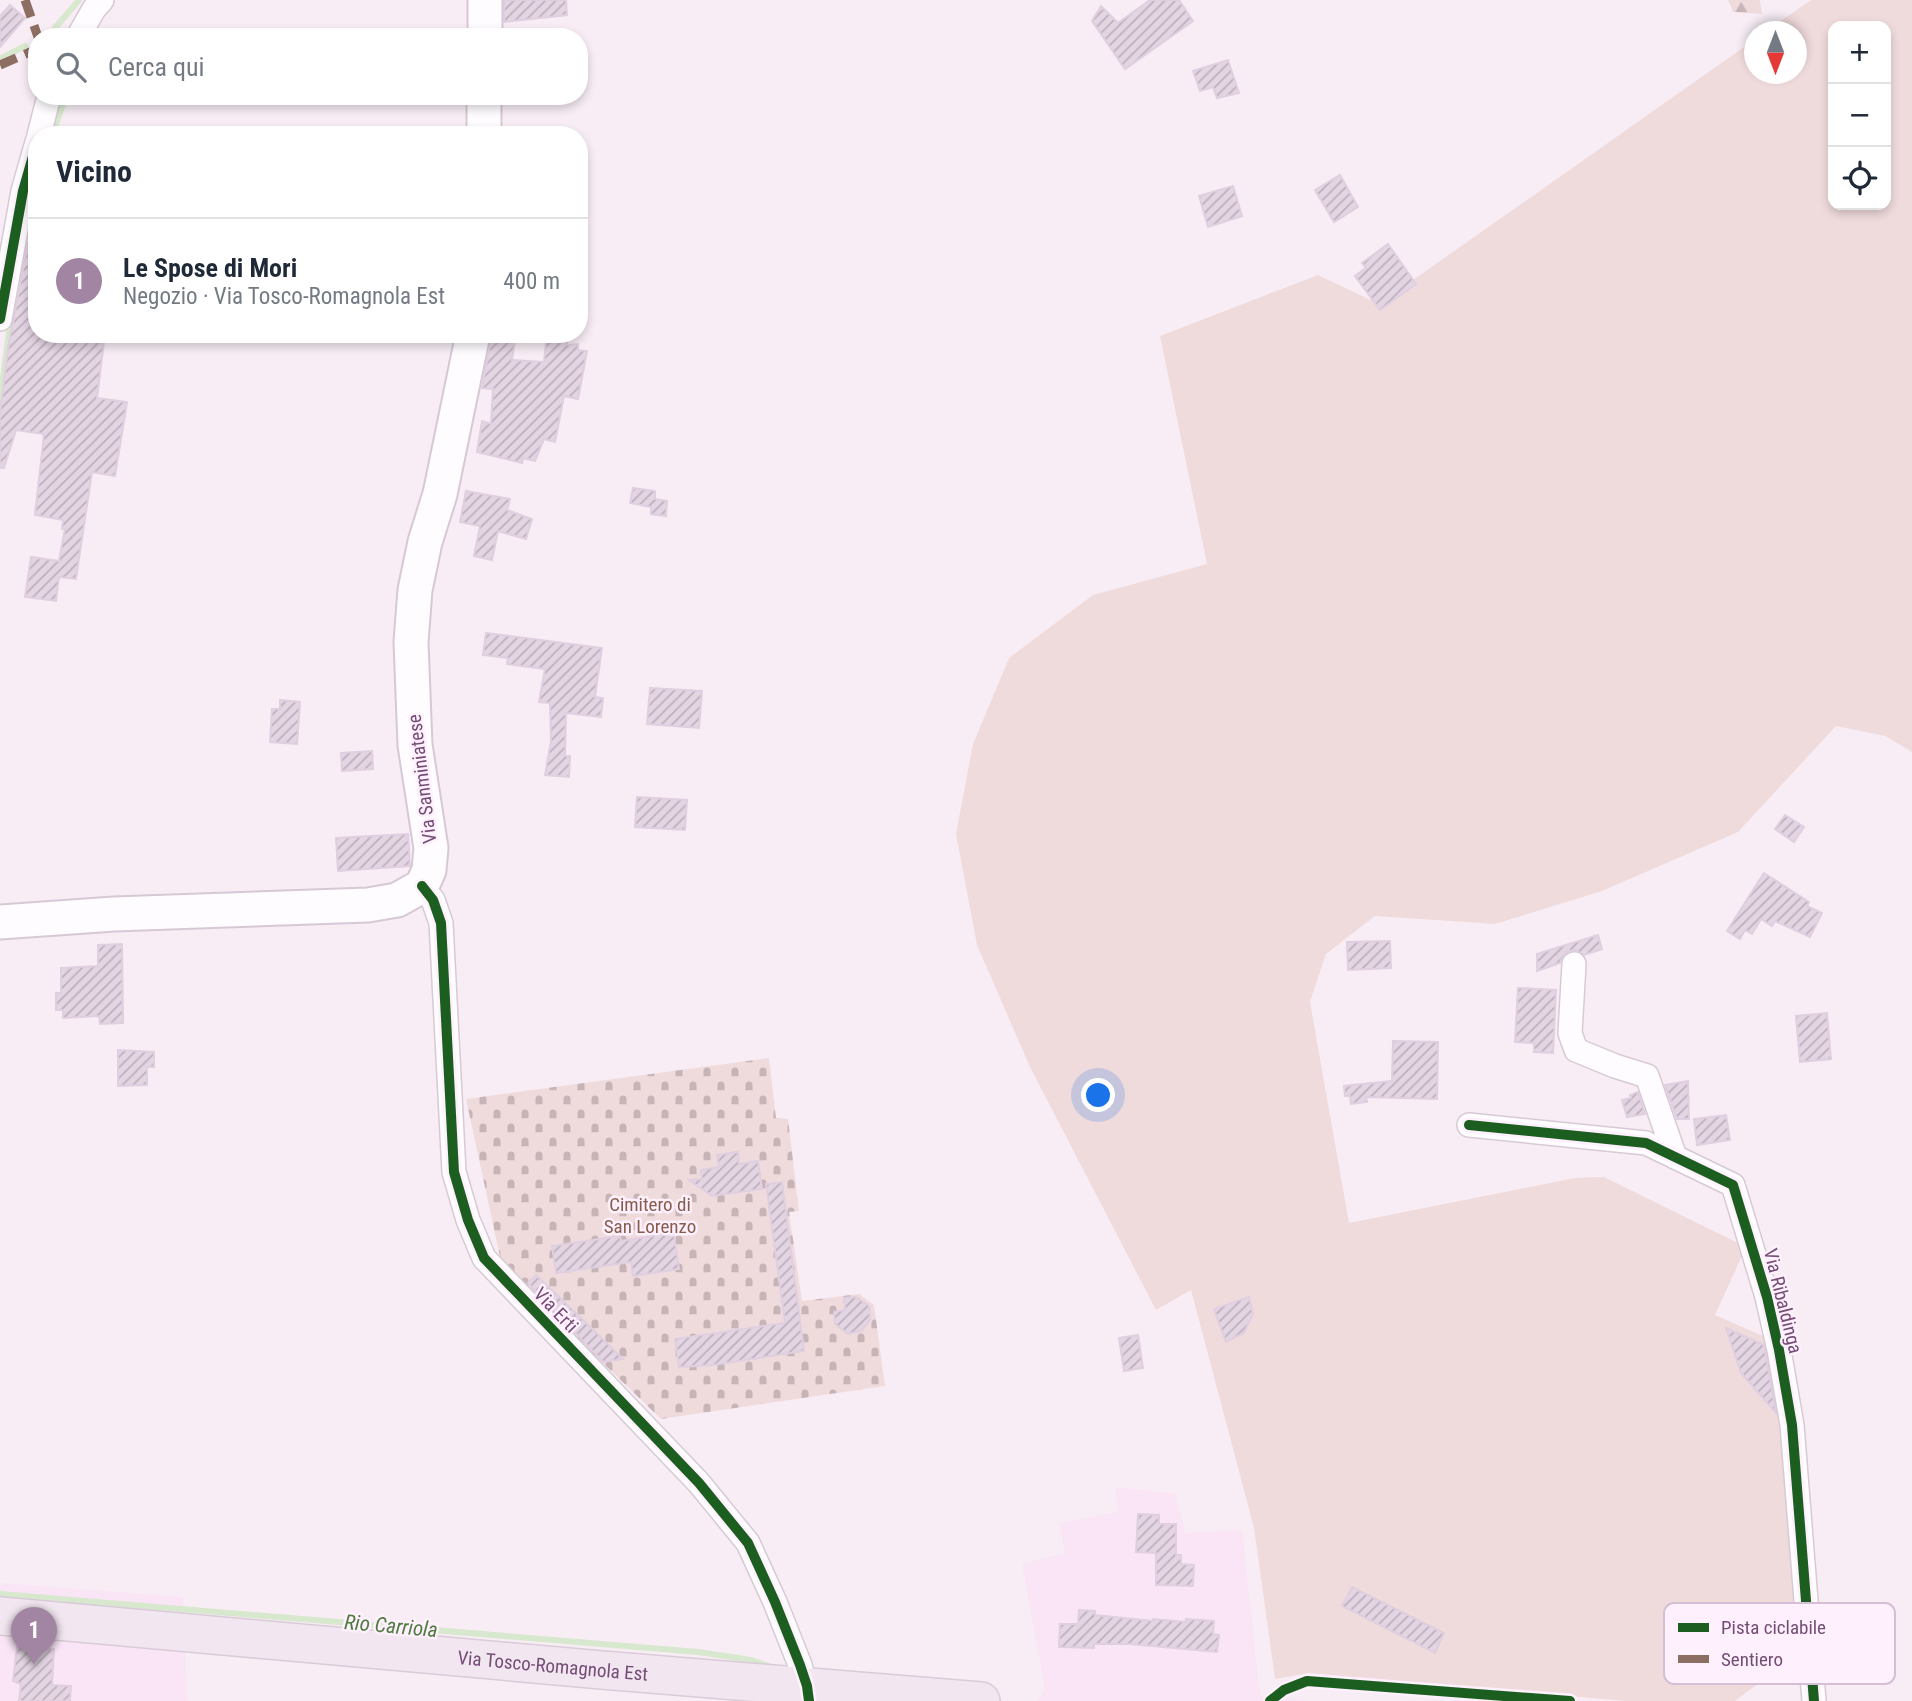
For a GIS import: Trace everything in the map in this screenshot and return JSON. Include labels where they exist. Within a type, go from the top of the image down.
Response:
[{"type":"main road","points":[[485,0],[485,28]]},
{"type":"main road","points":[[484,126],[485,105]]},
{"type":"main road","name":"Via Sanminiatese","points":[[422,886],[429,870],[431,848],[415,745],[411,642],[415,590],[425,542],[440,494],[471,343]]},
{"type":"main road","points":[[0,922],[114,914],[368,905],[397,900],[422,886]]},
{"type":"main road","name":"Via Tosco-Romagnola Est","points":[[0,1616],[808,1694],[981,1701]]},
{"type":"street","points":[[83,28],[93,9],[102,0]]},
{"type":"street","points":[[41,126],[47,105]]},
{"type":"street","points":[[0,319],[28,174]]},
{"type":"street","name":"Via Erti","points":[[422,886],[433,900],[442,923],[454,1171],[468,1220],[484,1258],[699,1483],[748,1543],[775,1602],[808,1694]]},
{"type":"street","points":[[1574,964],[1570,1033],[1576,1050],[1647,1076],[1675,1157]]},
{"type":"street","name":"Via Ribaldinga","points":[[1469,1125],[1646,1143],[1733,1185],[1767,1297],[1779,1350],[1792,1425],[1806,1603]]},
{"type":"shaded area","points":[[1116,1487],[1175,1494],[1185,1533],[1242,1530],[1260,1696],[1312,1701],[1037,1701],[1045,1689],[1022,1564],[1065,1553],[1059,1523],[1118,1512]]},
{"type":"shaded area","points":[[0,1583],[183,1597],[187,1701],[0,1701]]},
{"type":"green space","points":[[1728,0],[1760,0],[1762,14],[1733,12]]},
{"type":"green space","points":[[1811,0],[1912,0],[1912,752],[1885,736],[1836,726],[1738,832],[1602,891],[1495,924],[1375,916],[1326,954],[1310,1002],[1349,1223],[1575,1178],[1604,1177],[1746,1247],[1715,1315],[1770,1339],[1777,1368],[1795,1603],[1664,1603],[1664,1684],[1758,1684],[1735,1701],[1626,1701],[1309,1673],[1275,1679],[1254,1528],[1191,1290],[1156,1310],[1030,1067],[977,945],[956,834],[973,744],[1009,658],[1093,595],[1207,564],[1160,336],[1318,275],[1379,304],[1744,47],[1744,84],[1807,84],[1807,21],[1781,21]]},
{"type":"green space","name":"Cimitero di San Lorenzo","points":[[769,1058],[776,1118],[788,1119],[799,1211],[789,1212],[802,1301],[859,1294],[874,1305],[885,1386],[661,1419],[502,1266],[466,1099]]},
{"type":"building","points":[[504,0],[566,0],[567,15],[504,22]]},
{"type":"building","points":[[1150,0],[1179,0],[1193,21],[1125,69],[1092,21],[1101,6],[1118,23]]},
{"type":"building","points":[[10,5],[25,18],[0,47],[0,16]]},
{"type":"building","points":[[1228,60],[1239,93],[1217,98],[1213,87],[1200,91],[1193,71]]},
{"type":"building","points":[[1340,175],[1358,207],[1334,222],[1315,190]]},
{"type":"building","points":[[1233,186],[1242,216],[1208,227],[1199,196]]},
{"type":"building","points":[[28,243],[28,343],[104,343],[97,398],[127,402],[115,476],[92,472],[76,579],[59,577],[56,601],[25,597],[31,557],[59,561],[65,529],[62,529],[63,520],[35,515],[44,434],[16,430],[4,468],[0,468],[0,415],[8,348]]},
{"type":"building","points":[[1388,244],[1416,284],[1380,310],[1355,276],[1366,268],[1362,263]]},
{"type":"building","points":[[490,343],[515,343],[512,360],[544,362],[546,343],[578,344],[578,350],[587,351],[578,399],[564,396],[555,442],[544,439],[535,461],[523,458],[522,463],[477,452],[482,421],[491,424],[493,389],[482,388]]},
{"type":"building","points":[[633,488],[655,491],[655,499],[667,501],[666,516],[651,514],[651,507],[630,503]]},
{"type":"building","points":[[466,491],[510,499],[507,510],[532,519],[526,539],[498,531],[492,560],[474,556],[480,526],[460,522]]},
{"type":"building","points":[[486,633],[602,648],[595,697],[603,698],[601,717],[566,713],[565,756],[570,756],[569,777],[545,775],[551,741],[550,703],[539,702],[545,669],[507,664],[508,658],[483,655]]},
{"type":"building","points":[[650,688],[702,691],[699,728],[647,724]]},
{"type":"building","points":[[280,700],[300,702],[297,744],[270,742],[272,709],[280,709]]},
{"type":"building","points":[[372,751],[373,769],[342,771],[341,753]]},
{"type":"building","points":[[637,797],[687,800],[685,830],[635,827]]},
{"type":"building","points":[[1785,815],[1804,827],[1794,842],[1775,829]]},
{"type":"building","points":[[408,834],[410,866],[338,871],[336,838]]},
{"type":"building","points":[[1764,873],[1809,902],[1807,906],[1822,913],[1810,937],[1775,921],[1772,926],[1761,919],[1752,934],[1745,930],[1740,939],[1727,931]]},
{"type":"building","points":[[1598,935],[1602,949],[1584,955],[1575,950],[1568,951],[1560,963],[1537,971],[1537,954]]},
{"type":"building","points":[[1390,941],[1391,968],[1348,970],[1347,942]]},
{"type":"building","points":[[122,944],[123,1023],[100,1024],[99,1016],[63,1018],[63,1010],[56,1010],[56,993],[61,993],[61,968],[98,966],[98,945]]},
{"type":"building","points":[[1518,988],[1556,990],[1553,1053],[1534,1052],[1534,1043],[1515,1042]]},
{"type":"building","points":[[1827,1013],[1831,1059],[1800,1062],[1796,1016]]},
{"type":"building","points":[[1393,1041],[1438,1042],[1437,1099],[1366,1097],[1367,1102],[1351,1104],[1350,1096],[1345,1096],[1344,1086],[1392,1081]]},
{"type":"building","points":[[118,1050],[154,1052],[154,1067],[147,1067],[147,1085],[118,1086]]},
{"type":"building","points":[[1688,1081],[1689,1119],[1677,1119],[1665,1085]]},
{"type":"building","points":[[1638,1092],[1645,1114],[1627,1117],[1622,1100],[1631,1098],[1630,1095]]},
{"type":"building","points":[[1726,1115],[1730,1140],[1697,1145],[1694,1119]]},
{"type":"building","points":[[738,1152],[739,1164],[758,1161],[762,1189],[712,1196],[689,1180],[702,1179],[701,1170],[719,1167],[717,1155]]},
{"type":"building","points":[[782,1182],[804,1351],[713,1365],[679,1367],[675,1339],[785,1323],[766,1184]]},
{"type":"building","points":[[674,1235],[679,1269],[633,1276],[631,1262],[556,1273],[552,1246],[620,1236],[621,1241]]},
{"type":"building","points":[[536,1275],[623,1359],[603,1362],[528,1283]]},
{"type":"building","points":[[856,1297],[869,1306],[870,1320],[861,1331],[848,1334],[835,1324],[834,1312],[845,1310],[844,1298]]},
{"type":"building","points":[[1249,1297],[1253,1314],[1244,1333],[1226,1342],[1214,1309]]},
{"type":"building","points":[[1726,1328],[1764,1345],[1776,1413],[1741,1373]]},
{"type":"building","points":[[1138,1335],[1143,1368],[1124,1371],[1119,1338]]},
{"type":"building","points":[[1138,1514],[1159,1515],[1159,1524],[1176,1524],[1176,1555],[1181,1555],[1181,1564],[1194,1565],[1193,1586],[1156,1585],[1156,1553],[1136,1552]]},
{"type":"building","points":[[1352,1587],[1444,1633],[1435,1653],[1342,1606]]},
{"type":"building","points":[[1079,1610],[1095,1611],[1095,1615],[1153,1621],[1214,1621],[1213,1634],[1219,1635],[1217,1652],[1130,1644],[1094,1644],[1094,1648],[1059,1647],[1060,1624],[1078,1624]]},
{"type":"building","points":[[17,1647],[54,1649],[52,1685],[71,1686],[70,1701],[19,1701],[21,1684],[13,1681]]},
{"type":"waterway","points":[[55,28],[79,0]]},
{"type":"waterway","points":[[0,59],[25,46]]},
{"type":"waterway","points":[[55,126],[63,105]]},
{"type":"waterway","points":[[0,401],[11,317]]},
{"type":"waterway","name":"Rio Carriola","points":[[0,1594],[698,1652],[751,1660],[771,1667]]},
{"type":"marked path","points":[[25,0],[35,28]]},
{"type":"marked path","points":[[0,65],[28,53]]},
{"type":"cycle path","points":[[0,319],[28,174]]},
{"type":"cycle path","points":[[422,886],[433,900],[441,923],[454,1172],[468,1220],[484,1258],[699,1483],[748,1543],[800,1665],[809,1701]]},
{"type":"cycle path","points":[[1469,1125],[1646,1143],[1733,1185],[1767,1297],[1779,1350],[1792,1425],[1806,1603]]},
{"type":"cycle path","points":[[1270,1701],[1284,1690],[1307,1681],[1570,1701]]},
{"type":"cycle path","points":[[1813,1684],[1814,1701]]},
{"type":"place","name":"Le Spose di Mori","points":[[34,1665]]}]
